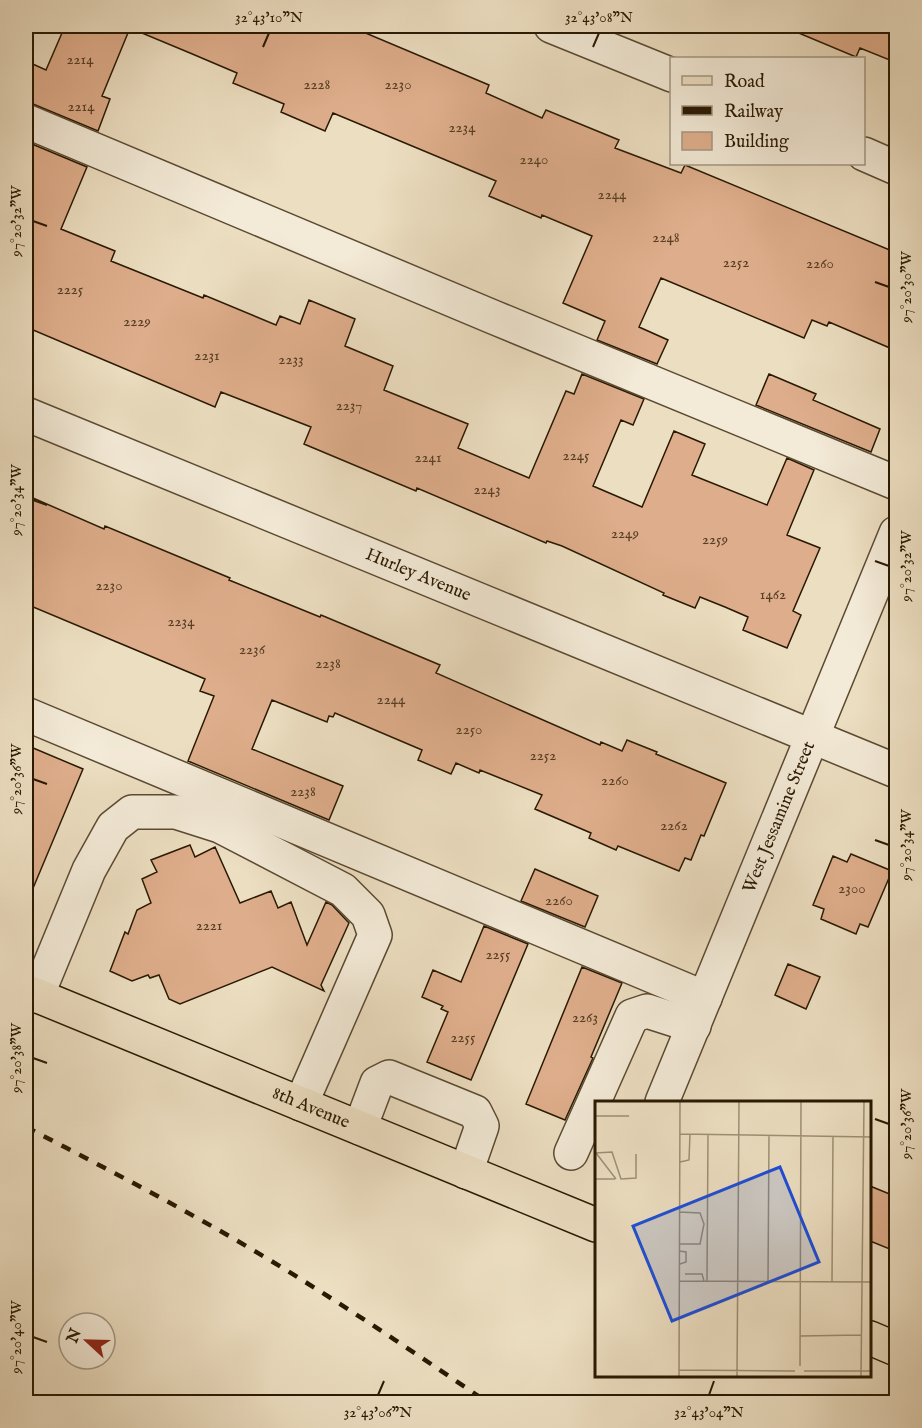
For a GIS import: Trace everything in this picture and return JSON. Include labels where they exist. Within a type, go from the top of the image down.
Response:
[{"type":"main road","name":"8th Avenue","points":[[31,994],[595,1224]]},
{"type":"main road","points":[[871,1338],[897,1349]]},
{"type":"street","points":[[551,26],[670,74]]},
{"type":"street","points":[[26,121],[471,308],[897,483]]},
{"type":"street","points":[[865,154],[897,168]]},
{"type":"street","name":"Hurley Avenue","points":[[26,414],[897,771]]},
{"type":"street","name":"West Jessamine Street","points":[[662,1101],[897,533]]},
{"type":"street","points":[[26,714],[699,1012]]},
{"type":"street","points":[[31,994],[89,870],[113,827],[132,813],[176,812],[220,826],[343,890],[368,915],[375,934],[301,1104]]},
{"type":"street","points":[[571,1153],[632,1016],[647,1011],[699,1012]]},
{"type":"street","points":[[360,1128],[377,1083],[389,1077],[464,1107],[475,1112],[482,1126],[466,1172]]},
{"type":"building","points":[[65,26],[349,26],[489,85],[486,93],[542,118],[546,110],[619,140],[615,148],[681,173],[685,165],[897,253],[897,351],[829,322],[827,326],[812,320],[804,338],[661,278],[639,327],[668,340],[657,364],[597,340],[605,321],[563,303],[592,236],[489,196],[496,181],[333,113],[325,131],[281,112],[284,104],[233,83],[237,73],[130,28],[102,96],[110,99],[98,131],[26,102],[26,61],[46,70]]},
{"type":"building","points":[[782,26],[897,26],[897,63],[860,48],[856,57]]},
{"type":"building","points":[[32,144],[87,167],[61,229],[115,251],[111,261],[203,298],[204,295],[276,325],[280,316],[300,324],[309,300],[355,319],[345,346],[393,366],[384,390],[468,424],[458,448],[529,478],[566,391],[574,394],[582,374],[644,399],[633,425],[621,420],[593,486],[642,507],[674,431],[705,444],[692,475],[767,505],[787,458],[814,470],[787,535],[820,548],[793,611],[801,615],[787,648],[743,630],[748,617],[725,607],[700,597],[695,608],[562,546],[547,541],[546,543],[417,488],[416,491],[304,444],[311,427],[221,392],[215,407],[26,327],[26,160]]},
{"type":"building","points":[[769,374],[816,394],[813,400],[880,429],[871,452],[756,405]]},
{"type":"building","points":[[33,498],[440,665],[436,673],[600,745],[601,742],[622,751],[627,740],[726,783],[704,836],[701,835],[691,860],[685,858],[679,871],[618,846],[616,850],[589,838],[591,833],[535,809],[542,795],[480,770],[479,773],[456,763],[451,774],[418,760],[422,750],[335,713],[333,717],[329,716],[327,722],[272,700],[252,749],[343,786],[329,820],[188,761],[214,696],[200,691],[205,679],[26,604],[26,515]]},
{"type":"building","points":[[26,745],[83,769],[26,905]]},
{"type":"building","points":[[190,845],[195,857],[215,847],[240,903],[271,891],[278,908],[291,902],[307,945],[326,902],[332,905],[349,923],[321,985],[324,991],[272,967],[180,1004],[169,999],[159,975],[150,978],[148,975],[132,981],[110,971],[125,932],[128,934],[137,910],[151,903],[142,879],[157,872],[151,860]]},
{"type":"building","points":[[851,854],[892,871],[868,927],[860,924],[856,934],[821,919],[824,909],[813,905],[833,856],[847,862]]},
{"type":"building","points":[[535,869],[598,896],[585,927],[521,901]]},
{"type":"building","points":[[484,926],[528,944],[471,1080],[427,1062],[448,1012],[441,1009],[443,1006],[422,997],[433,970],[461,982]]},
{"type":"building","points":[[788,964],[820,977],[806,1009],[775,995]]},
{"type":"building","points":[[582,967],[622,983],[591,1057],[593,1058],[565,1120],[526,1104]]},
{"type":"building","points":[[871,1186],[897,1197],[897,1252],[871,1241]]},
{"type":"railway","points":[[26,1127],[178,1207],[273,1262],[381,1330],[487,1402]]}]
